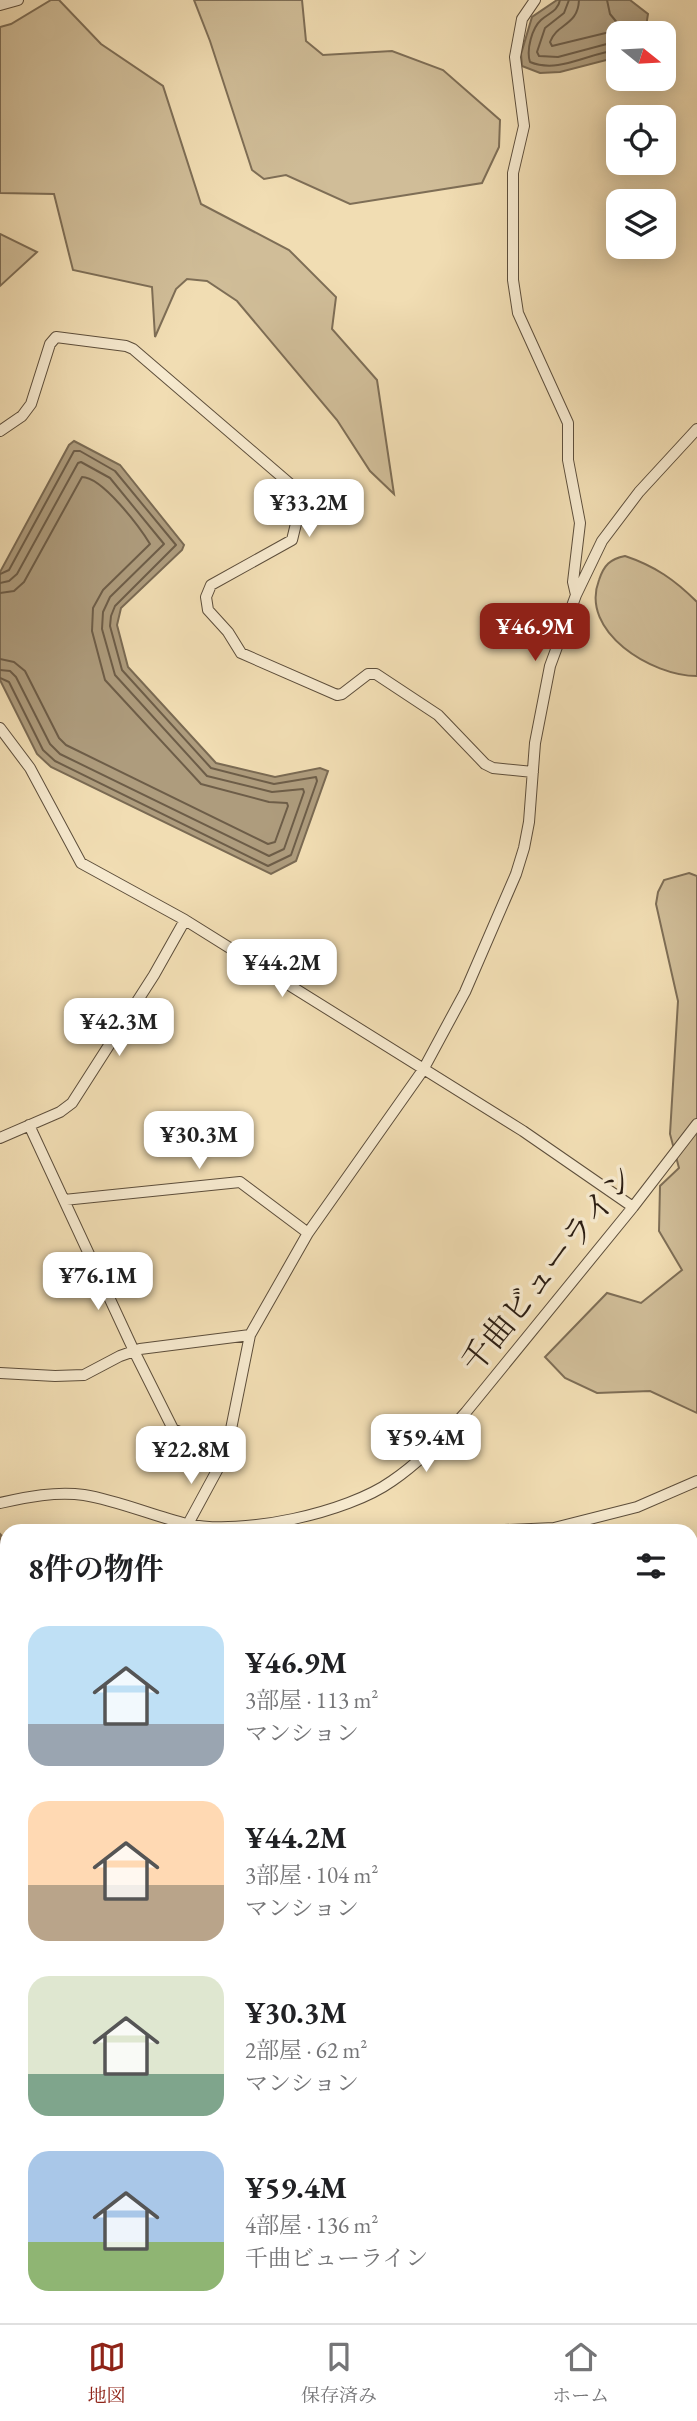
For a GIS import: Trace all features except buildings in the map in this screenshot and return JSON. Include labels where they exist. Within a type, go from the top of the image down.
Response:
[{"type":"street","points":[[0,5],[18,0]]},
{"type":"street","points":[[535,0],[522,19],[514,57],[524,126],[513,173],[513,281],[518,313],[568,423],[568,460],[580,523],[573,582],[576,595]]},
{"type":"street","points":[[0,431],[27,412],[50,344],[56,337],[133,349],[303,495],[294,538],[286,545],[211,585],[208,590],[208,610],[228,632],[241,653],[337,695],[368,674],[376,674],[438,715],[485,764],[493,768],[533,772]]},
{"type":"street","points":[[188,1524],[221,1463],[229,1439],[250,1335],[308,1233],[423,1070],[465,992],[516,874],[529,822],[535,743],[550,666],[576,595],[602,541],[639,492],[697,429]]},
{"type":"street","points":[[0,728],[30,768],[81,863],[185,920],[523,1131],[633,1207]]},
{"type":"street","points":[[0,1138],[60,1112],[72,1103],[154,975],[185,920]]},
{"type":"street","name":"千曲ビューライン","points":[[269,1524],[323,1512],[371,1494],[392,1482],[441,1440],[633,1207],[697,1124]]},
{"type":"street","points":[[29,1125],[173,1429],[201,1442],[219,1457],[221,1463]]},
{"type":"street","points":[[64,1200],[240,1182],[308,1233]]},
{"type":"street","points":[[0,1373],[84,1375],[134,1351],[250,1335]]},
{"type":"street","points":[[570,1524],[637,1507],[697,1481]]},
{"type":"street","name":"千曲ビューライン","points":[[0,1503],[32,1496],[82,1495],[188,1524]]},
{"type":"shaded area","points":[[51,0],[59,0],[101,44],[163,86],[201,204],[289,250],[336,297],[332,329],[377,380],[394,494],[370,471],[337,420],[237,301],[207,281],[187,279],[176,289],[155,337],[152,287],[73,270],[54,194],[0,193],[0,27],[11,24]]},
{"type":"shaded area","points":[[194,0],[302,0],[306,41],[323,55],[392,51],[443,70],[500,120],[499,147],[482,183],[350,204],[286,175],[264,179],[252,170]]},
{"type":"shaded area","points":[[0,234],[37,252],[0,286]]},
{"type":"shaded area","points":[[625,556],[664,574],[697,602],[697,676],[679,674],[641,659],[624,648],[609,633],[600,617],[596,599],[599,580],[605,567],[615,559]]},
{"type":"shaded area","points":[[689,873],[697,876],[697,1413],[650,1391],[597,1393],[565,1378],[545,1357],[607,1293],[641,1303],[682,1270],[659,1231],[660,1186],[679,1168],[670,1134],[678,1001],[656,904],[664,880]]},
{"type":"water","points":[[557,0],[630,0],[648,14],[647,21],[606,21],[606,60],[560,72],[540,73],[522,66],[521,54],[532,17]]},
{"type":"water","points":[[74,441],[120,465],[184,545],[182,550],[121,608],[117,625],[128,667],[216,763],[275,777],[320,768],[328,771],[296,861],[271,874],[51,767],[37,754],[0,680],[0,572],[69,445]]}]
